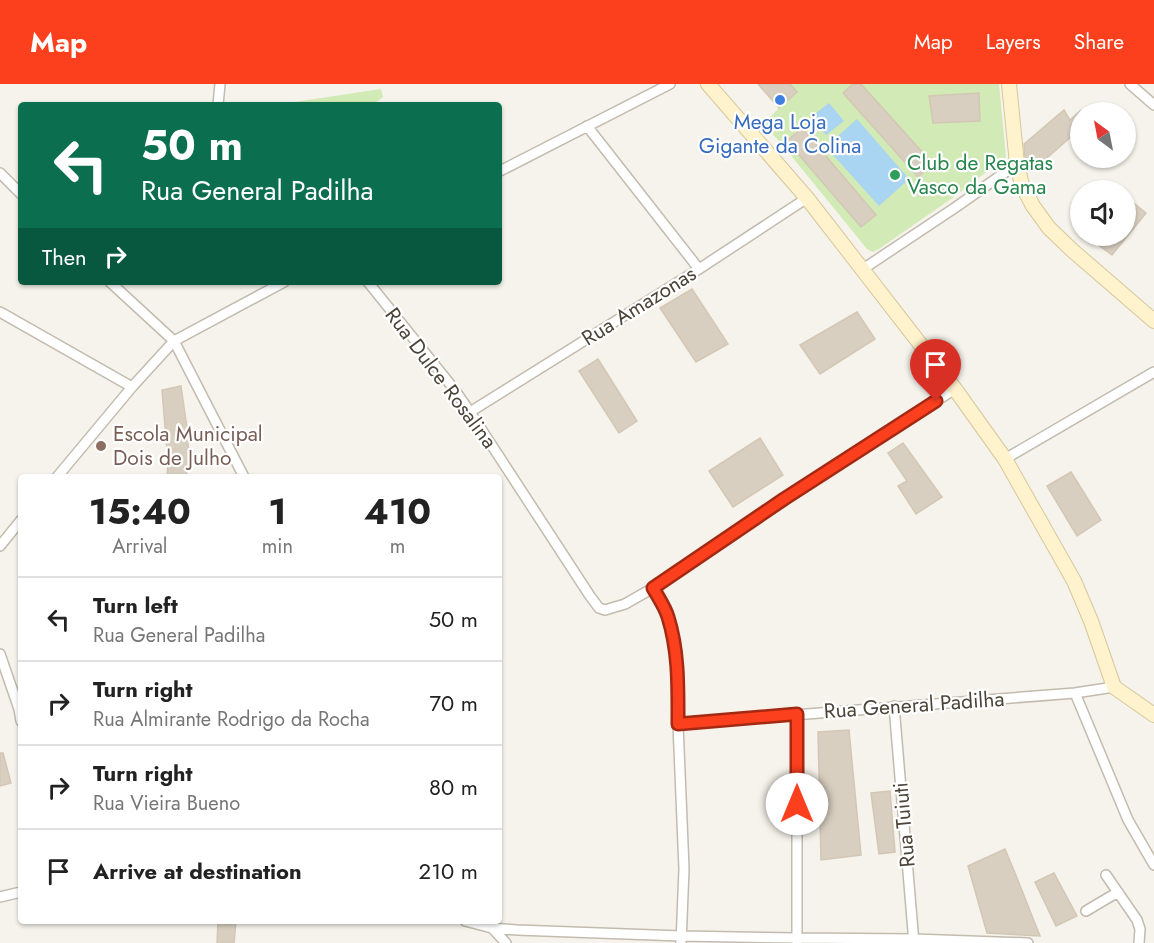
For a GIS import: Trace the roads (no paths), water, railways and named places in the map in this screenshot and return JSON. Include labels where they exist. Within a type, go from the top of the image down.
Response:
[{"type":"street","points":[[218,102],[220,84]]},
{"type":"street","points":[[502,170],[670,84]]},
{"type":"street","points":[[708,84],[807,198],[955,389],[1005,459],[1074,581],[1114,687],[1154,715]]},
{"type":"street","points":[[1009,84],[1017,164],[1022,185],[1033,206],[1049,228],[1073,251],[1154,321]]},
{"type":"street","points":[[1130,84],[1154,105]]},
{"type":"street","points":[[587,126],[699,269]]},
{"type":"street","points":[[863,269],[1017,164]]},
{"type":"street","points":[[0,173],[18,191]]},
{"type":"street","name":"Rua Amazonas","points":[[470,412],[699,269],[807,198]]},
{"type":"street","points":[[113,285],[174,341],[242,474]]},
{"type":"street","points":[[60,474],[132,387],[174,341],[278,285]]},
{"type":"street","name":"Rua Dulce Rosalina","points":[[370,285],[470,412],[599,608],[605,610],[625,604],[653,588]]},
{"type":"street","points":[[0,312],[132,387]]},
{"type":"street","points":[[1005,459],[1154,372]]},
{"type":"street","points":[[681,939],[684,868],[676,647],[668,615],[653,588],[784,499],[955,389]]},
{"type":"street","points":[[0,546],[18,524]]},
{"type":"street","points":[[0,654],[18,706]]},
{"type":"street","name":"Rua General Padilha","points":[[678,724],[1075,693],[1114,687]]},
{"type":"street","points":[[1075,693],[1128,820],[1154,865]]},
{"type":"street","name":"Rua Tuiuti","points":[[894,706],[914,941]]},
{"type":"street","points":[[797,714],[797,941]]},
{"type":"street","points":[[1106,875],[1137,920],[1140,928],[1139,943]]},
{"type":"street","points":[[1086,911],[1118,892]]},
{"type":"street","points":[[0,897],[18,893]]},
{"type":"street","points":[[490,924],[517,930],[681,939],[1028,943]]},
{"type":"street","points":[[490,924],[506,943]]},
{"type":"water","points":[[829,103],[844,121],[826,135],[811,117]]},
{"type":"water","points":[[857,119],[909,179],[879,206],[826,147]]},
{"type":"place","name":"Mega Loja Gigante da Colina","points":[[780,100]]},
{"type":"place","name":"Club de Regatas Vasco da Gama","points":[[895,175]]},
{"type":"place","name":"Escola Municipal Dois de Julho","points":[[101,446]]}]
